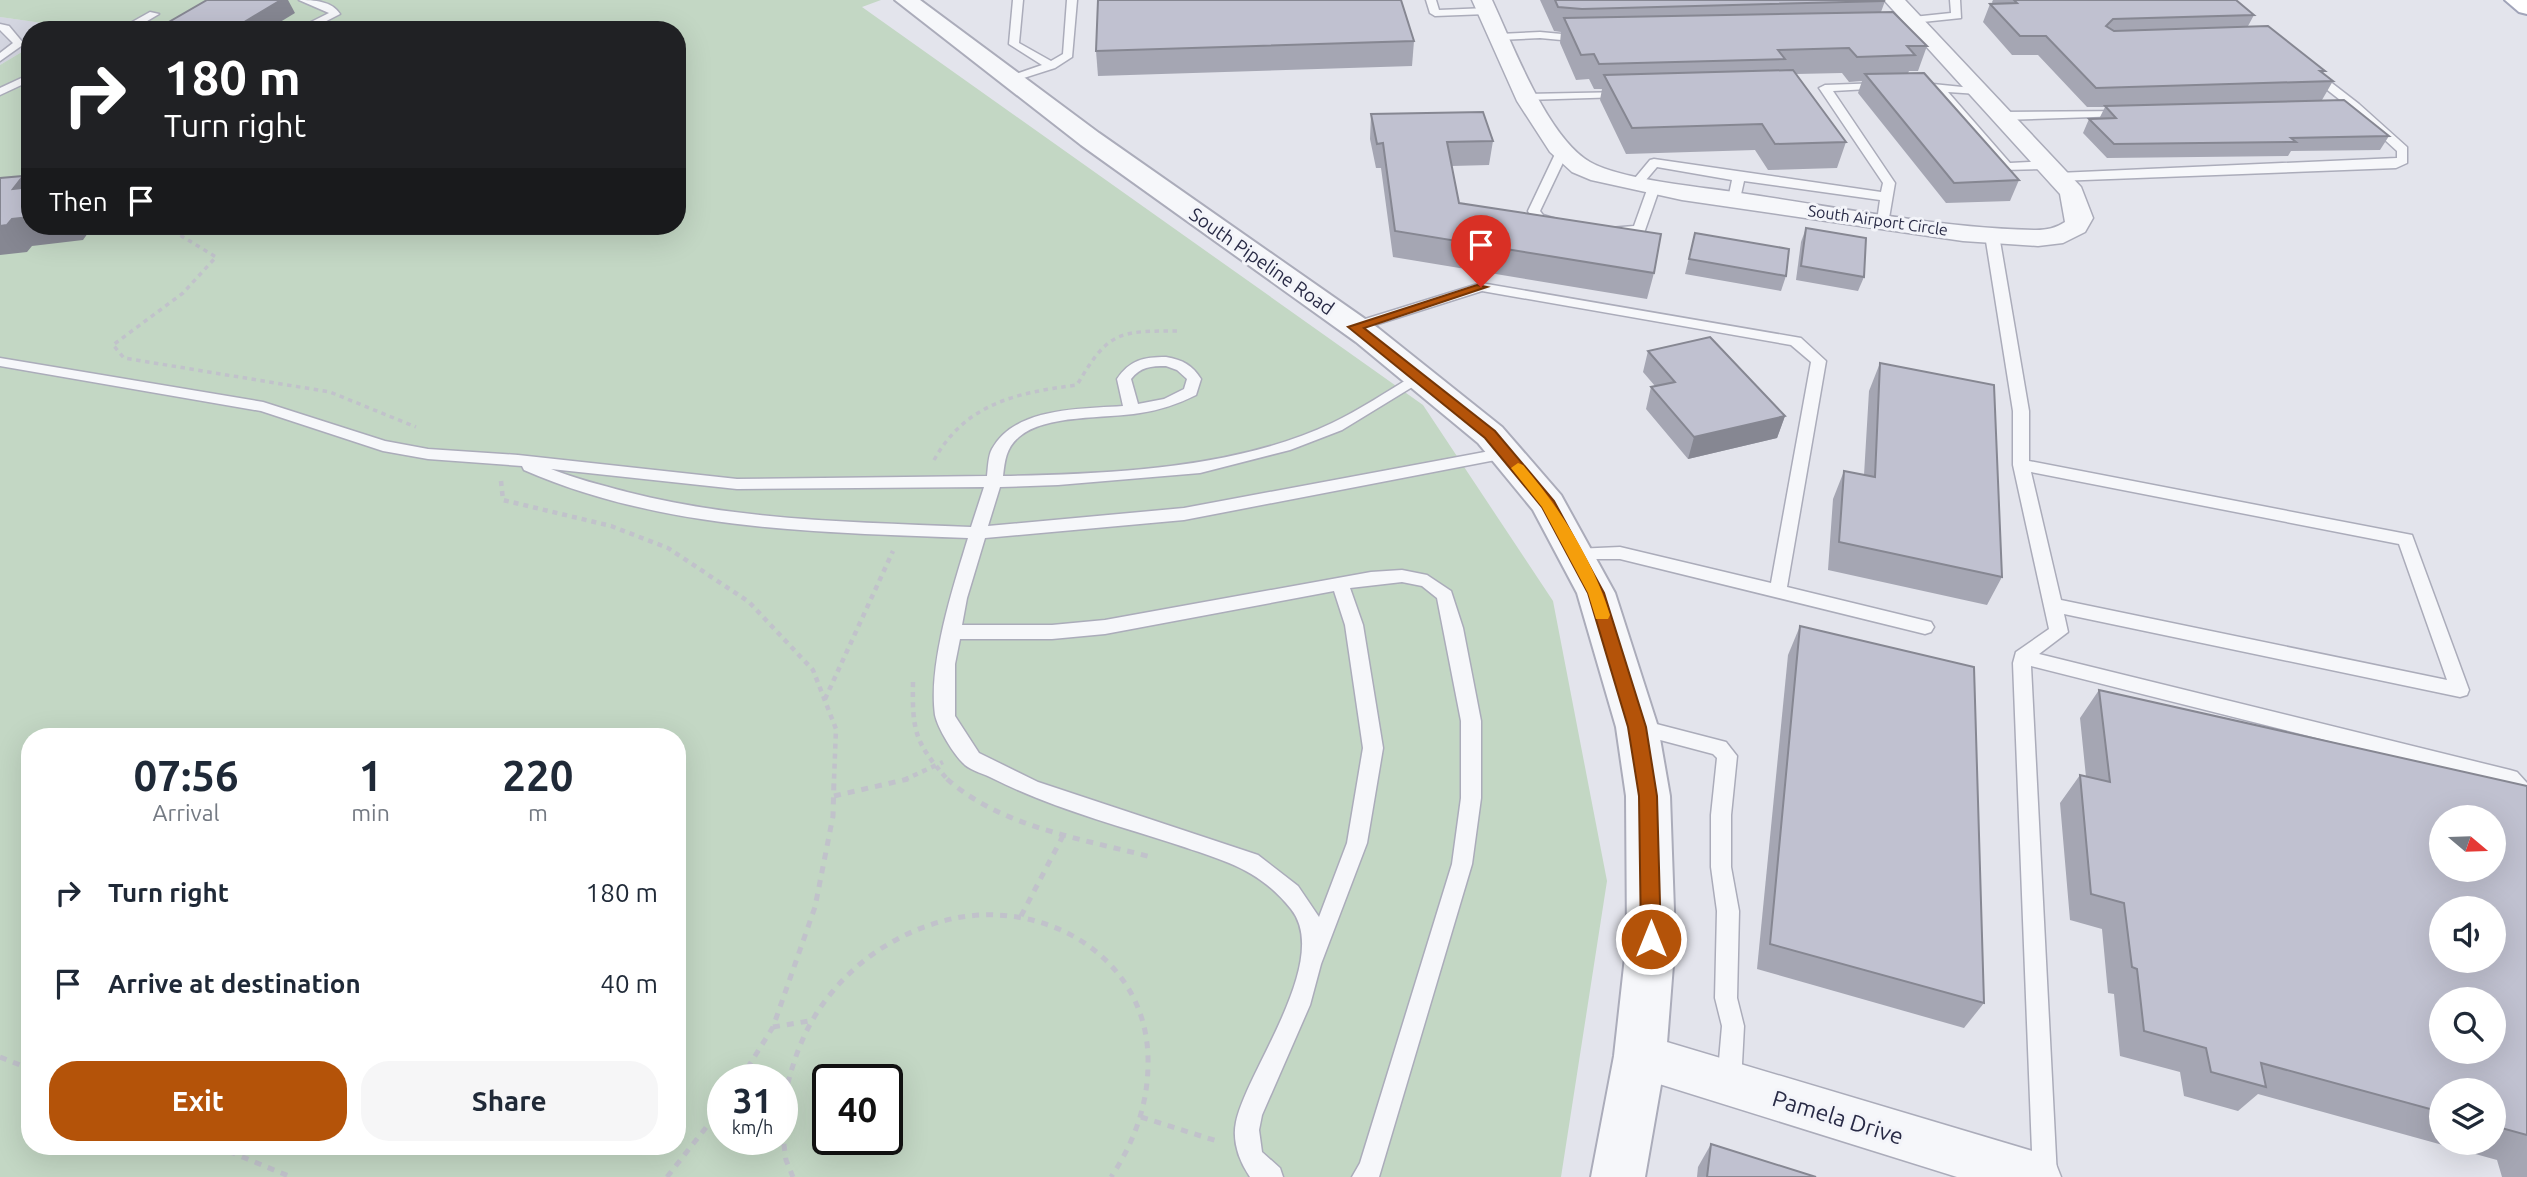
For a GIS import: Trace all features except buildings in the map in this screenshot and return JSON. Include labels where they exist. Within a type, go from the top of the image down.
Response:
[{"type":"main road","points":[[2515,0],[2527,7]]},
{"type":"street","name":"South Airport Circle","points":[[1484,6],[1527,97],[1562,152],[1581,167],[1645,186],[1737,188],[1883,221],[1992,235],[2038,238],[2063,234],[2076,226],[2080,218],[2079,207],[2072,192],[1978,90],[1915,27],[1895,0]]},
{"type":"street","name":"South Pipeline Road","points":[[918,2],[1011,79],[1090,139],[1354,327],[1420,378],[1490,435],[1549,505],[1596,593],[1637,727],[1648,796],[1651,939],[1640,1056],[1618,1177]]},
{"type":"street","name":"Pamela Drive","points":[[1640,1056],[2036,1177]]},
{"type":"lane","points":[[304,0],[332,9],[335,15],[321,21]]},
{"type":"lane","points":[[1018,0],[1014,44],[1051,65]]},
{"type":"lane","points":[[1011,79],[1051,65],[1068,55],[1072,0]]},
{"type":"lane","points":[[1431,0],[1435,13],[1484,6]]},
{"type":"lane","points":[[1915,27],[1957,16],[1955,0]]},
{"type":"lane","points":[[140,21],[154,14]]},
{"type":"lane","points":[[0,27],[5,28],[19,44],[0,58]]},
{"type":"lane","points":[[1499,37],[1540,35],[1592,39]]},
{"type":"lane","points":[[1939,88],[2007,167],[2052,171],[2396,164],[2403,159],[2403,150],[2396,143],[2355,106],[2300,64]]},
{"type":"lane","points":[[0,92],[21,82]]},
{"type":"lane","points":[[1811,89],[1922,85],[1978,90]]},
{"type":"lane","points":[[1825,88],[1889,183],[1883,221]]},
{"type":"lane","points":[[1527,97],[1635,94]]},
{"type":"lane","points":[[2315,108],[2355,106]]},
{"type":"lane","points":[[2002,116],[2138,112]]},
{"type":"lane","points":[[1562,152],[1534,211],[1538,218],[1577,225]]},
{"type":"lane","points":[[1604,229],[1630,233],[1639,230],[1645,186]]},
{"type":"lane","points":[[1737,188],[1887,197]]},
{"type":"lane","points":[[1992,235],[2021,411],[2021,465],[2059,632],[2022,657]]},
{"type":"lane","points":[[1354,327],[1481,287],[1796,341],[1819,361],[1778,591]]},
{"type":"lane","points":[[1131,408],[1124,379],[1132,368],[1159,361],[1178,365],[1191,373],[1194,385],[1184,397],[1131,408],[1047,419],[1008,434],[993,461],[994,481],[958,598],[946,664],[945,716],[972,759],[1031,788],[1251,861],[1275,877],[1308,917],[1313,959]]},
{"type":"lane","points":[[0,362],[263,407],[383,446],[428,454],[512,459],[737,484],[1058,480],[1200,468],[1284,446],[1337,427],[1420,378]]},
{"type":"lane","points":[[512,459],[567,482],[660,506],[717,516],[783,525],[978,533],[1184,514],[1506,453]]},
{"type":"lane","points":[[2021,465],[2406,539],[2460,690],[2052,605]]},
{"type":"lane","points":[[1575,555],[1620,553],[1925,626]]},
{"type":"lane","points":[[952,632],[1052,632],[1105,627],[1340,583],[1402,576],[1427,581],[1445,595],[1454,628],[1471,721],[1471,798],[1462,864],[1370,1170],[1364,1177]]},
{"type":"lane","points":[[1271,1177],[1263,1174],[1248,1151],[1248,1122],[1296,1010],[1357,843],[1373,748],[1354,625],[1340,583]]},
{"type":"lane","points":[[2022,657],[2510,778],[2527,796]]},
{"type":"lane","points":[[2022,657],[2045,1177]]},
{"type":"lane","points":[[1637,727],[1719,748],[1727,756],[1721,816],[1721,867],[1728,911],[1726,998],[1733,1026],[1729,1083]]},
{"type":"path","points":[[180,235],[216,257],[210,268],[113,345],[115,351],[124,358],[330,392],[423,431]]},
{"type":"path","points":[[512,459],[500,484],[503,500],[611,526],[668,548],[705,570],[749,602],[813,670],[836,729],[833,816],[816,907],[774,1027],[750,1064]]},
{"type":"path","points":[[834,796],[898,783],[933,768],[964,748]]},
{"type":"path","points":[[1021,916],[1080,804]]},
{"type":"path","points":[[790,1064],[810,1021],[857,965],[897,939],[951,919],[985,914],[1021,916],[1048,923],[1077,935],[1102,954],[1122,976],[1138,1004],[1147,1035],[1150,1069],[1141,1117],[1135,1138],[1114,1176]]},
{"type":"path","points":[[774,1027],[810,1021]]},
{"type":"path","points":[[0,1057],[21,1065]]},
{"type":"path","points":[[1141,1117],[1248,1151]]},
{"type":"path","points":[[686,1153],[707,1126]]},
{"type":"path","points":[[238,1155],[291,1177]]},
{"type":"path","points":[[667,1177],[684,1155]]},
{"type":"path","points":[[785,1155],[793,1177]]},
{"type":"shaded area","points":[[0,17],[28,21],[21,21],[21,52],[0,65]]},
{"type":"green space","points":[[0,0],[881,0],[862,7],[1423,405],[1553,601],[1607,881],[1561,1177],[0,1177],[0,65],[21,52],[21,235],[686,235],[686,21],[28,21],[0,17]]},
{"type":"slow traffic","points":[[1518,468],[1549,505],[1596,593],[1602,615]]},
{"type":"route","points":[[1481,287],[1354,327],[1490,435],[1549,505],[1596,593],[1637,727],[1648,796],[1651,939]]}]
